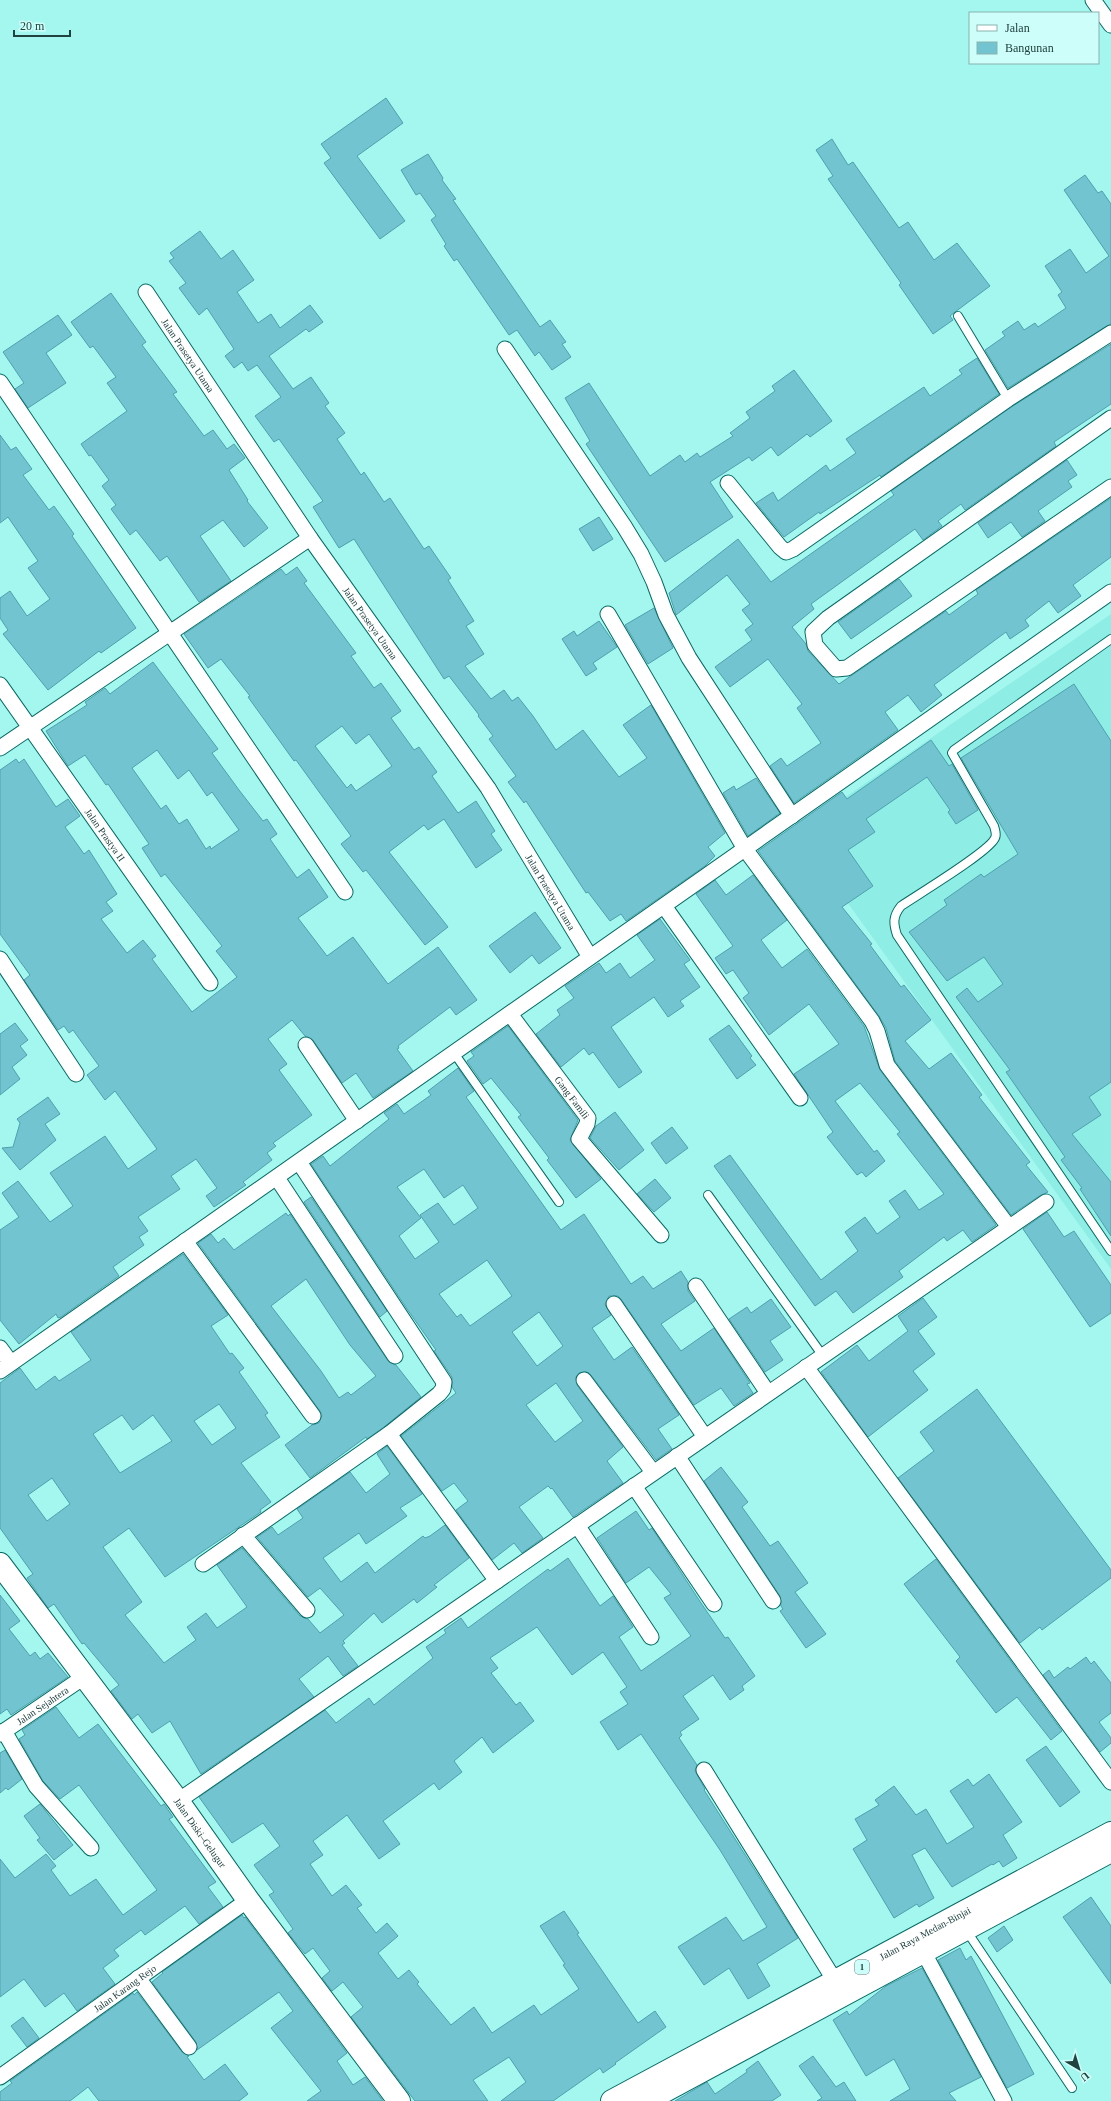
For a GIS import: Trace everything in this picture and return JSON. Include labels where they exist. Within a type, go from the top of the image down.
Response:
[{"type":"main road","name":"Jalan Diski–Gelugur","points":[[0,1564],[178,1801],[248,1900],[399,2101]]},
{"type":"main road","name":"Jalan Raya Medan-Binjai","points":[[612,2101],[1111,1833]]},
{"type":"main road","name":"Jalan Raya Medan-Binjai","points":[[646,2101],[924,1953],[1111,1851]]},
{"type":"street","points":[[1093,0],[1111,25]]},
{"type":"street","name":"Jalan Prasetya Utama","points":[[146,292],[310,538],[488,788],[590,957]]},
{"type":"street","points":[[728,483],[780,547],[786,552],[793,549],[1008,399],[1111,333]]},
{"type":"street","points":[[505,349],[624,526],[641,554],[654,582],[666,615],[689,658],[792,816]]},
{"type":"street","points":[[0,382],[345,892]]},
{"type":"street","points":[[1111,418],[828,618],[813,632],[816,645],[836,669],[847,668],[1111,487]]},
{"type":"street","points":[[0,748],[310,538]]},
{"type":"street","points":[[0,1348],[5,1367],[1111,592]]},
{"type":"street","points":[[608,614],[745,849],[872,1021],[877,1031],[887,1065],[1009,1227]]},
{"type":"street","name":"Jalan Prastya II","points":[[0,685],[210,983]]},
{"type":"street","points":[[664,906],[800,1098]]},
{"type":"street","points":[[0,959],[76,1074]]},
{"type":"street","name":"Gang Famili","points":[[510,1014],[588,1118],[588,1124],[579,1135],[579,1139],[661,1235]]},
{"type":"street","points":[[306,1045],[357,1121]]},
{"type":"street","points":[[203,1564],[389,1434],[439,1394],[443,1389],[444,1382],[299,1162]]},
{"type":"street","points":[[276,1178],[395,1356]]},
{"type":"street","points":[[178,1801],[1046,1202]]},
{"type":"street","points":[[185,1241],[313,1416]]},
{"type":"street","points":[[696,1286],[768,1393]]},
{"type":"street","points":[[614,1304],[705,1436]]},
{"type":"street","points":[[806,1367],[1111,1782]]},
{"type":"street","points":[[584,1380],[653,1472]]},
{"type":"street","points":[[389,1434],[497,1581]]},
{"type":"street","points":[[677,1456],[773,1601]]},
{"type":"street","points":[[634,1486],[714,1604]]},
{"type":"street","points":[[578,1525],[651,1637]]},
{"type":"street","points":[[243,1535],[307,1610]]},
{"type":"street","name":"Jalan Sejahtera","points":[[2,1733],[84,1677]]},
{"type":"street","points":[[2,1733],[36,1786],[90,1848]]},
{"type":"street","points":[[704,1770],[835,1982]]},
{"type":"street","name":"Jalan Karang Rejo","points":[[0,2077],[248,1900]]},
{"type":"street","points":[[924,1953],[1004,2101]]},
{"type":"street","points":[[138,1978],[189,2047]]},
{"type":"lane","points":[[958,316],[1008,399]]},
{"type":"lane","points":[[1111,639],[954,750],[952,753],[994,826],[996,835],[994,840],[976,856],[900,906],[893,923],[897,935],[1111,1251]]},
{"type":"lane","points":[[454,1052],[559,1202]]},
{"type":"lane","points":[[708,1194],[822,1356]]},
{"type":"lane","points":[[966,1930],[1072,2088]]},
{"type":"shaded area","points":[[1111,614],[1111,1269],[796,831]]},
{"type":"building","points":[[386,98],[403,123],[357,156],[405,221],[380,239],[324,163],[331,158],[321,144]]},
{"type":"building","points":[[832,139],[848,165],[853,162],[899,228],[908,222],[934,260],[957,243],[990,286],[950,316],[953,320],[933,334],[899,285],[901,283],[828,179],[833,176],[816,150]]},
{"type":"building","points":[[428,154],[443,178],[442,180],[456,199],[453,200],[540,327],[550,320],[566,342],[562,344],[571,357],[552,370],[539,352],[535,356],[517,330],[509,335],[457,259],[454,261],[444,246],[446,244],[431,220],[436,216],[420,193],[416,195],[401,170]]},
{"type":"building","points":[[1085,175],[1098,193],[1102,191],[1111,204],[1111,324],[1008,388],[985,350],[1005,336],[1002,332],[1018,321],[1024,330],[1035,323],[1038,327],[1066,308],[1058,295],[1062,292],[1045,266],[1070,249],[1086,273],[1109,256],[1064,190]]},
{"type":"building","points":[[200,231],[221,259],[233,250],[254,280],[237,292],[258,323],[271,314],[280,328],[310,305],[323,322],[309,332],[306,329],[269,356],[293,389],[311,377],[329,403],[325,406],[345,433],[337,439],[361,475],[364,472],[384,502],[390,498],[424,549],[429,546],[451,578],[448,580],[474,621],[466,626],[484,654],[465,666],[491,699],[504,690],[512,701],[518,697],[556,750],[583,730],[619,777],[647,758],[623,725],[651,705],[725,833],[708,847],[715,856],[705,866],[626,921],[621,914],[610,921],[588,892],[586,893],[526,801],[524,803],[508,782],[516,776],[489,739],[493,736],[478,716],[479,715],[449,676],[444,679],[354,539],[339,548],[313,507],[323,501],[279,439],[274,442],[255,416],[281,397],[257,365],[248,371],[242,362],[234,368],[225,356],[234,349],[207,308],[199,315],[179,288],[186,283],[169,261],[174,258],[170,253]]},
{"type":"building","points":[[111,293],[146,342],[142,345],[177,392],[173,394],[204,436],[213,430],[227,449],[234,444],[245,458],[229,470],[248,500],[247,501],[268,528],[244,547],[223,520],[200,536],[231,581],[199,602],[167,556],[160,561],[136,530],[130,535],[111,509],[116,505],[102,486],[109,480],[81,444],[127,411],[107,383],[116,377],[93,346],[90,348],[71,322]]},
{"type":"building","points":[[58,315],[72,335],[46,353],[66,383],[28,408],[15,389],[24,383],[3,352]]},
{"type":"building","points":[[1111,344],[1111,404],[1054,442],[1056,446],[965,510],[961,504],[938,521],[942,526],[923,540],[915,529],[811,604],[814,609],[792,627],[806,644],[808,651],[839,684],[946,611],[949,615],[978,594],[976,590],[1111,498],[1111,557],[1073,585],[1081,596],[1058,613],[1049,601],[1025,620],[1029,626],[1010,639],[1006,632],[934,685],[942,695],[921,712],[908,695],[885,712],[898,730],[794,803],[770,766],[781,758],[787,766],[821,743],[797,708],[802,704],[768,659],[730,687],[715,667],[752,640],[745,630],[753,624],[742,610],[750,604],[727,575],[676,615],[669,593],[738,539],[771,582],[894,495],[891,491],[1013,406]]},
{"type":"building","points":[[977,358],[999,394],[881,477],[880,475],[820,514],[819,512],[784,537],[756,503],[773,492],[778,501],[826,465],[830,471],[856,453],[846,439],[924,387],[930,396],[962,374],[959,370]]},
{"type":"building","points":[[794,370],[832,421],[810,437],[807,434],[778,456],[771,447],[752,461],[749,457],[710,482],[733,517],[665,562],[586,444],[590,441],[565,398],[589,383],[650,476],[680,455],[685,462],[697,453],[700,457],[733,436],[730,433],[750,418],[746,412],[775,391],[772,386]]},
{"type":"building","points":[[0,435],[11,450],[16,447],[32,469],[23,475],[49,510],[54,506],[74,534],[72,536],[136,628],[101,653],[99,651],[48,690],[3,634],[8,630],[0,618],[0,598],[10,591],[27,616],[50,599],[28,568],[38,561],[8,517],[0,523]]},
{"type":"building","points":[[1067,460],[1077,475],[1068,481],[1072,487],[1038,511],[1045,521],[1022,537],[1011,522],[988,538],[978,523]]},
{"type":"building","points":[[599,517],[613,539],[593,551],[579,529]]},
{"type":"building","points":[[297,567],[307,581],[304,583],[356,653],[351,656],[374,688],[381,683],[401,711],[391,718],[414,750],[419,747],[437,772],[432,776],[458,813],[476,801],[495,831],[491,834],[502,850],[476,868],[444,819],[428,830],[424,825],[389,852],[448,927],[425,945],[366,870],[363,872],[341,844],[351,836],[296,760],[294,761],[248,697],[250,696],[221,659],[208,668],[184,634],[281,569],[286,575]],"holes":[[[342,726],[356,744],[369,734],[392,766],[356,791],[351,784],[347,788],[315,746]]]},
{"type":"building","points":[[899,579],[912,596],[851,639],[838,622]]},
{"type":"building","points":[[654,608],[673,648],[648,664],[625,625]]},
{"type":"building","points":[[599,621],[617,647],[593,663],[597,669],[586,676],[562,639],[574,631],[577,636]]},
{"type":"building","points":[[153,662],[218,749],[212,753],[263,821],[267,819],[277,834],[270,839],[297,878],[309,869],[328,897],[298,918],[327,956],[353,937],[388,984],[438,947],[477,1000],[456,1015],[450,1007],[398,1046],[399,1048],[397,1049],[413,1071],[373,1098],[356,1073],[342,1083],[313,1040],[305,1036],[292,1020],[268,1039],[287,1064],[279,1070],[312,1115],[273,1143],[276,1146],[267,1153],[272,1160],[243,1182],[246,1185],[214,1207],[206,1196],[217,1188],[196,1159],[171,1176],[180,1189],[138,1217],[148,1231],[139,1237],[144,1245],[113,1267],[119,1276],[61,1317],[58,1318],[56,1314],[19,1344],[0,1320],[0,1230],[19,1217],[2,1193],[18,1181],[50,1222],[73,1206],[50,1173],[105,1136],[128,1169],[157,1149],[115,1091],[105,1100],[87,1075],[99,1066],[73,1030],[69,1033],[64,1026],[58,1030],[24,980],[30,975],[0,934],[0,770],[16,759],[19,763],[24,759],[56,807],[68,799],[80,816],[65,827],[84,854],[89,850],[117,894],[106,902],[113,911],[101,919],[127,953],[143,940],[156,956],[152,959],[192,1012],[237,977],[216,951],[222,946],[165,874],[161,877],[142,848],[149,844],[108,784],[106,785],[85,755],[68,766],[46,731],[87,705],[85,702],[105,688],[110,694]],"holes":[[[157,750],[178,779],[189,770],[207,796],[212,792],[239,830],[211,849],[210,846],[206,849],[187,819],[179,824],[166,805],[161,809],[132,768]]]},
{"type":"building","points":[[1074,684],[1111,741],[1111,1082],[1089,1097],[1101,1115],[1072,1134],[1111,1182],[1111,1236],[1080,1189],[1082,1188],[1061,1160],[1065,1157],[1006,1072],[1010,1070],[956,997],[967,988],[978,1002],[1003,984],[984,957],[947,981],[909,932],[947,905],[944,900],[981,874],[984,877],[1018,854],[961,758]]},
{"type":"building","points":[[931,740],[949,766],[952,764],[978,810],[956,824],[948,812],[950,810],[927,777],[866,819],[875,832],[848,850],[873,886],[842,907],[872,944],[870,945],[901,987],[904,985],[931,1020],[905,1041],[929,1069],[951,1053],[982,1095],[979,1097],[1030,1162],[1026,1165],[1048,1192],[1011,1215],[895,1061],[886,1028],[879,1016],[758,851],[842,792],[847,799]]},
{"type":"building","points":[[756,778],[780,813],[748,836],[723,793],[734,786],[736,790]]},
{"type":"building","points":[[753,875],[787,920],[761,940],[782,968],[807,949],[864,1026],[880,1070],[996,1225],[972,1242],[963,1230],[947,1241],[944,1237],[899,1271],[903,1277],[853,1313],[836,1291],[815,1306],[714,1166],[730,1155],[821,1280],[858,1251],[845,1232],[865,1217],[877,1234],[900,1217],[889,1201],[905,1190],[919,1210],[944,1194],[897,1134],[900,1132],[860,1083],[835,1101],[874,1152],[877,1150],[885,1161],[866,1177],[862,1172],[857,1175],[827,1137],[833,1132],[794,1074],[839,1044],[809,1004],[769,1035],[743,998],[749,993],[733,970],[726,974],[715,958],[733,946],[696,894],[715,880],[726,895]]},
{"type":"building","points":[[535,912],[561,948],[539,964],[532,955],[510,973],[489,946]]},
{"type":"building","points":[[660,919],[690,960],[684,964],[700,987],[680,1001],[684,1006],[668,1017],[654,997],[611,1027],[642,1072],[619,1088],[593,1052],[589,1055],[584,1048],[561,1067],[536,1034],[560,1015],[557,1010],[574,998],[565,986],[599,963],[606,973],[620,963],[630,978],[655,960],[637,935]]},
{"type":"building","points":[[15,1023],[28,1040],[20,1046],[27,1055],[12,1067],[20,1079],[0,1095],[0,1034]]},
{"type":"building","points":[[729,1025],[752,1056],[750,1058],[756,1065],[737,1079],[709,1039]]},
{"type":"building","points":[[508,1026],[578,1120],[570,1140],[601,1179],[576,1198],[547,1160],[549,1158],[518,1117],[521,1115],[491,1078],[483,1084],[467,1061],[474,1056],[471,1052]]},
{"type":"building","points":[[458,1068],[474,1091],[466,1097],[561,1230],[584,1214],[631,1284],[643,1276],[653,1289],[681,1271],[688,1282],[688,1291],[695,1301],[661,1324],[681,1351],[714,1328],[750,1383],[747,1384],[753,1393],[734,1406],[721,1388],[694,1405],[621,1299],[618,1296],[609,1296],[605,1304],[611,1315],[592,1328],[614,1360],[632,1347],[679,1415],[658,1429],[672,1449],[656,1460],[591,1375],[587,1372],[579,1373],[576,1377],[577,1385],[623,1447],[607,1461],[623,1483],[573,1517],[552,1488],[551,1489],[548,1486],[519,1507],[543,1538],[522,1553],[514,1543],[492,1560],[456,1510],[468,1501],[454,1483],[442,1491],[401,1436],[456,1393],[452,1387],[452,1377],[434,1351],[436,1350],[407,1309],[311,1164],[323,1156],[330,1166],[389,1119],[384,1113],[397,1104],[404,1114],[431,1095],[428,1091]],"holes":[[[424,1169],[444,1198],[463,1185],[478,1208],[454,1225],[438,1203],[420,1215],[439,1242],[415,1259],[399,1236],[421,1218],[397,1187]],[[487,1260],[512,1296],[470,1326],[461,1314],[457,1317],[439,1294]],[[539,1312],[563,1346],[537,1366],[512,1332]],[[556,1383],[583,1421],[555,1442],[526,1405]]]},
{"type":"building","points":[[48,1097],[60,1114],[45,1124],[56,1140],[20,1170],[2,1148],[13,1147],[20,1123],[17,1119]]},
{"type":"building","points":[[615,1112],[644,1150],[619,1170],[590,1138],[596,1126]]},
{"type":"building","points":[[672,1127],[688,1148],[666,1164],[651,1143]]},
{"type":"building","points":[[655,1179],[671,1198],[654,1212],[637,1194]]},
{"type":"building","points":[[311,1197],[387,1311],[380,1317],[304,1202]]},
{"type":"building","points":[[1047,1212],[1064,1237],[1074,1231],[1111,1285],[1111,1313],[1090,1327],[1023,1229]]},
{"type":"building","points":[[286,1213],[288,1216],[290,1214],[388,1361],[396,1365],[421,1397],[384,1427],[367,1439],[366,1437],[310,1478],[285,1445],[312,1425],[319,1423],[322,1415],[198,1243],[211,1234],[218,1243],[224,1238],[234,1250]],"holes":[[[306,1279],[350,1345],[376,1376],[351,1395],[348,1392],[339,1398],[321,1371],[271,1306]]]},
{"type":"building","points":[[183,1254],[228,1315],[211,1326],[230,1354],[232,1353],[244,1368],[239,1372],[268,1413],[265,1415],[280,1437],[241,1463],[271,1502],[260,1510],[261,1512],[165,1577],[129,1528],[103,1547],[142,1602],[125,1615],[164,1663],[196,1640],[187,1627],[206,1613],[217,1628],[247,1607],[217,1565],[242,1548],[300,1616],[308,1619],[320,1633],[344,1615],[320,1588],[308,1597],[257,1537],[272,1527],[278,1535],[303,1518],[297,1509],[350,1472],[366,1493],[390,1474],[377,1454],[387,1446],[422,1494],[400,1508],[407,1516],[366,1544],[359,1533],[323,1558],[341,1582],[367,1562],[375,1573],[423,1536],[425,1538],[430,1536],[445,1525],[469,1558],[434,1585],[437,1587],[417,1603],[414,1599],[382,1623],[374,1613],[343,1641],[345,1643],[342,1645],[358,1666],[343,1676],[328,1656],[299,1679],[314,1697],[201,1774],[170,1721],[152,1733],[138,1714],[132,1719],[111,1691],[119,1685],[84,1643],[82,1644],[54,1604],[48,1608],[27,1578],[33,1574],[0,1528],[0,1383],[20,1368],[36,1390],[55,1376],[59,1381],[91,1360],[71,1332]],"holes":[[[219,1404],[236,1428],[212,1445],[194,1421]],[[122,1415],[133,1430],[153,1415],[172,1441],[120,1473],[93,1434]],[[52,1478],[70,1504],[47,1521],[28,1495]]]},
{"type":"building","points":[[923,1298],[937,1317],[918,1331],[935,1354],[913,1371],[928,1390],[868,1437],[821,1372],[857,1345],[869,1361],[908,1331],[898,1316]]},
{"type":"building","points":[[771,1299],[791,1327],[770,1341],[783,1360],[765,1372],[729,1319],[747,1307],[751,1313]]},
{"type":"building","points":[[977,1389],[1111,1570],[1111,1578],[1042,1630],[1040,1627],[1020,1643],[898,1478],[934,1451],[920,1432]]},
{"type":"building","points":[[721,1467],[748,1502],[742,1507],[770,1546],[778,1541],[808,1583],[795,1592],[826,1634],[806,1648],[780,1611],[783,1609],[781,1606],[780,1596],[704,1481]]},
{"type":"building","points":[[636,1511],[649,1530],[652,1528],[725,1638],[728,1637],[755,1676],[742,1686],[744,1690],[730,1700],[713,1675],[683,1696],[699,1719],[680,1732],[682,1735],[679,1738],[697,1765],[695,1771],[705,1789],[704,1790],[798,1938],[757,1964],[770,1986],[748,1999],[729,1968],[704,1985],[678,1947],[726,1917],[743,1941],[767,1927],[720,1850],[641,1734],[618,1750],[600,1722],[628,1704],[620,1692],[627,1687],[603,1652],[572,1675],[537,1627],[490,1658],[498,1668],[491,1673],[516,1705],[520,1702],[534,1721],[493,1753],[482,1737],[454,1761],[462,1772],[439,1790],[434,1783],[383,1821],[400,1844],[379,1859],[347,1815],[313,1841],[323,1855],[310,1864],[332,1896],[346,1885],[362,1905],[357,1908],[376,1933],[387,1923],[398,1936],[378,1953],[398,1979],[409,1970],[419,1982],[417,1984],[451,2025],[474,2007],[492,2033],[534,2005],[541,2015],[579,1989],[563,1965],[565,1964],[540,1926],[564,1911],[579,1933],[577,1934],[638,2023],[655,2011],[666,2027],[603,2073],[600,2068],[553,2101],[501,2101],[526,2082],[509,2057],[473,2080],[488,2101],[415,2101],[351,2017],[363,2007],[343,1982],[332,1991],[322,1978],[330,1971],[313,1948],[305,1954],[288,1933],[293,1929],[269,1895],[274,1892],[254,1865],[280,1846],[263,1823],[232,1843],[199,1797],[325,1710],[336,1723],[369,1698],[374,1705],[433,1658],[426,1647],[446,1633],[444,1630],[461,1618],[468,1628],[548,1569],[550,1571],[568,1558],[600,1606],[613,1596],[633,1627],[619,1637],[641,1671],[691,1636],[664,1598],[671,1594],[649,1567],[626,1583],[597,1538]]},
{"type":"building","points":[[936,1559],[1062,1731],[1051,1740],[1017,1697],[996,1713],[956,1661],[960,1657],[904,1584]]},
{"type":"building","points":[[0,1595],[20,1621],[9,1629],[30,1656],[35,1652],[40,1659],[48,1653],[68,1677],[11,1715],[7,1709],[0,1714]]},
{"type":"building","points":[[1086,1657],[1091,1664],[1094,1661],[1111,1683],[1111,1713],[1099,1722],[1111,1738],[1111,1743],[1100,1752],[1043,1675],[1049,1670],[1054,1678],[1068,1667],[1070,1669]]},
{"type":"building","points":[[56,1707],[79,1738],[98,1724],[161,1806],[164,1804],[173,1817],[169,1819],[216,1882],[208,1887],[223,1907],[199,1924],[185,1906],[145,1935],[141,1930],[114,1950],[119,1956],[103,1968],[115,1984],[77,2011],[64,1993],[45,2007],[24,1979],[0,1997],[0,1859],[15,1878],[46,1854],[56,1866],[51,1870],[70,1896],[96,1879],[123,1915],[157,1890],[79,1785],[60,1799],[43,1781],[19,1739],[25,1735],[22,1730]]},
{"type":"building","points":[[1046,1746],[1080,1792],[1060,1807],[1026,1760]]},
{"type":"building","points":[[5,1750],[22,1779],[8,1790],[6,1788],[0,1793],[0,1753]]},
{"type":"building","points":[[989,1774],[1022,1822],[1003,1835],[1017,1858],[1003,1867],[999,1861],[993,1865],[992,1864],[952,1887],[925,1848],[912,1855],[934,1898],[919,1907],[917,1904],[894,1918],[853,1849],[867,1840],[855,1819],[879,1805],[875,1800],[894,1786],[916,1815],[926,1809],[947,1844],[974,1827],[950,1791],[968,1779],[973,1786]]},
{"type":"building","points":[[40,1804],[73,1845],[54,1860],[37,1840],[40,1838],[24,1816]]},
{"type":"building","points":[[1091,1897],[1111,1926],[1111,1984],[1063,1917]]},
{"type":"building","points":[[242,1915],[347,2053],[337,2061],[353,2085],[365,2077],[383,2101],[307,2101],[321,2091],[271,2028],[293,2011],[279,1992],[197,2050],[196,2042],[152,1982],[163,1973],[162,1972]]},
{"type":"building","points":[[1004,1926],[1013,1940],[997,1952],[988,1938]]},
{"type":"building","points":[[960,1948],[966,1960],[971,1956],[1034,2074],[1007,2088],[938,1960]]},
{"type":"building","points":[[922,1968],[981,2077],[949,2093],[956,2101],[890,2101],[910,2089],[894,2059],[866,2076],[833,2020],[847,2011],[849,2015],[886,1986]]},
{"type":"building","points":[[137,1992],[182,2052],[189,2056],[187,2057],[204,2080],[225,2064],[248,2094],[239,2101],[99,2101],[88,2087],[70,2101],[0,2101],[0,2092],[12,2083],[10,2081],[133,1993],[134,1995]]},
{"type":"building","points":[[23,2017],[39,2038],[27,2047],[11,2026]]},
{"type":"building","points":[[813,2056],[836,2087],[844,2082],[856,2101],[817,2101],[822,2098],[799,2066]]},
{"type":"building","points":[[758,2061],[781,2095],[772,2101],[675,2101],[707,2082],[715,2094],[747,2072],[746,2070]]}]
